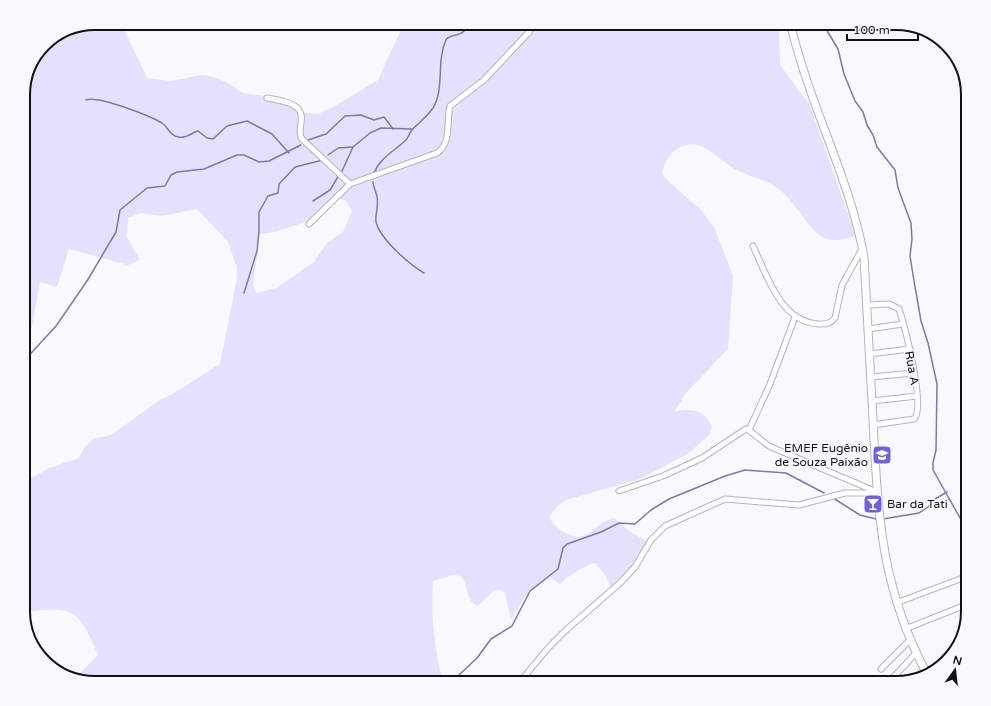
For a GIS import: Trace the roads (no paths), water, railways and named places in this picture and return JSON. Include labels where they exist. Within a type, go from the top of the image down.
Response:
[{"type":"street","points":[[309,224],[350,184],[437,153],[442,149],[447,135],[450,106],[484,80],[530,30]]},
{"type":"street","points":[[792,30],[818,113],[854,210],[863,248],[877,492],[884,552],[896,603],[905,630],[924,669]]},
{"type":"street","points":[[267,98],[286,102],[300,111],[299,134],[302,139],[350,184]]},
{"type":"street","points":[[752,246],[780,301],[795,317],[814,323],[832,322],[838,312],[842,285],[863,248]]},
{"type":"street","name":"Rua A","points":[[867,306],[888,304],[896,306],[899,310],[910,349],[919,409],[914,419],[873,425]]},
{"type":"street","points":[[619,491],[663,476],[702,458],[742,432],[749,430],[770,384],[795,317]]},
{"type":"street","points":[[868,330],[903,324]]},
{"type":"street","points":[[869,354],[910,349]]},
{"type":"street","points":[[871,377],[914,373]]},
{"type":"street","points":[[872,401],[917,396]]},
{"type":"street","points":[[749,430],[758,440],[771,447],[877,492]]},
{"type":"street","points":[[525,676],[548,648],[566,630],[620,583],[635,567],[651,540],[665,526],[725,498],[799,505],[845,493],[877,492]]},
{"type":"street","points":[[896,603],[961,579]]},
{"type":"street","points":[[905,630],[961,607]]},
{"type":"street","points":[[881,669],[910,640]]},
{"type":"street","points":[[895,676],[916,653]]},
{"type":"waterway","points":[[374,173],[380,163],[406,140],[412,130],[433,108],[439,92],[441,57],[446,40],[450,36],[460,34],[464,30]]},
{"type":"waterway","points":[[827,30],[838,49],[844,74],[855,101],[863,112],[877,147],[895,170],[898,188],[911,223],[912,239],[910,256],[914,281],[921,321],[928,343],[937,384],[936,450],[933,470],[961,520]]},
{"type":"waterway","points":[[86,100],[101,100],[136,111],[162,123],[173,135],[181,137],[186,137],[198,131],[207,138],[213,139],[227,126],[247,121],[272,134],[289,153]]},
{"type":"waterway","points":[[308,140],[326,134],[345,116],[361,115],[374,120],[384,117],[393,129]]},
{"type":"waterway","points":[[342,171],[353,147],[370,133],[381,128],[412,129]]},
{"type":"waterway","points":[[30,354],[56,326],[87,281],[116,232],[120,210],[147,188],[165,186],[171,175],[177,172],[204,169],[237,155],[244,155],[259,162],[269,161],[301,145]]},
{"type":"waterway","points":[[328,155],[338,148],[353,147]]},
{"type":"waterway","points":[[244,293],[257,251],[259,212],[268,196],[278,193],[279,184],[295,167],[323,160]]},
{"type":"waterway","points":[[313,201],[330,190],[339,175]]},
{"type":"waterway","points":[[373,182],[377,195],[376,222],[379,229],[383,236],[396,250],[411,264],[424,273]]},
{"type":"waterway","points":[[459,676],[477,658],[491,639],[512,626],[530,591],[558,569],[563,548],[567,544],[601,532],[619,523],[635,524],[651,510],[669,499],[725,476],[745,470],[786,473],[824,493]]},
{"type":"waterway","points":[[883,519],[919,513],[928,507],[935,499],[947,492]]},
{"type":"waterway","points":[[833,498],[860,515],[876,519]]},
{"type":"place","name":"EMEF Eugênio de Souza Paixão","points":[[882,455]]},
{"type":"place","name":"Bar da Tati","points":[[873,504]]}]
